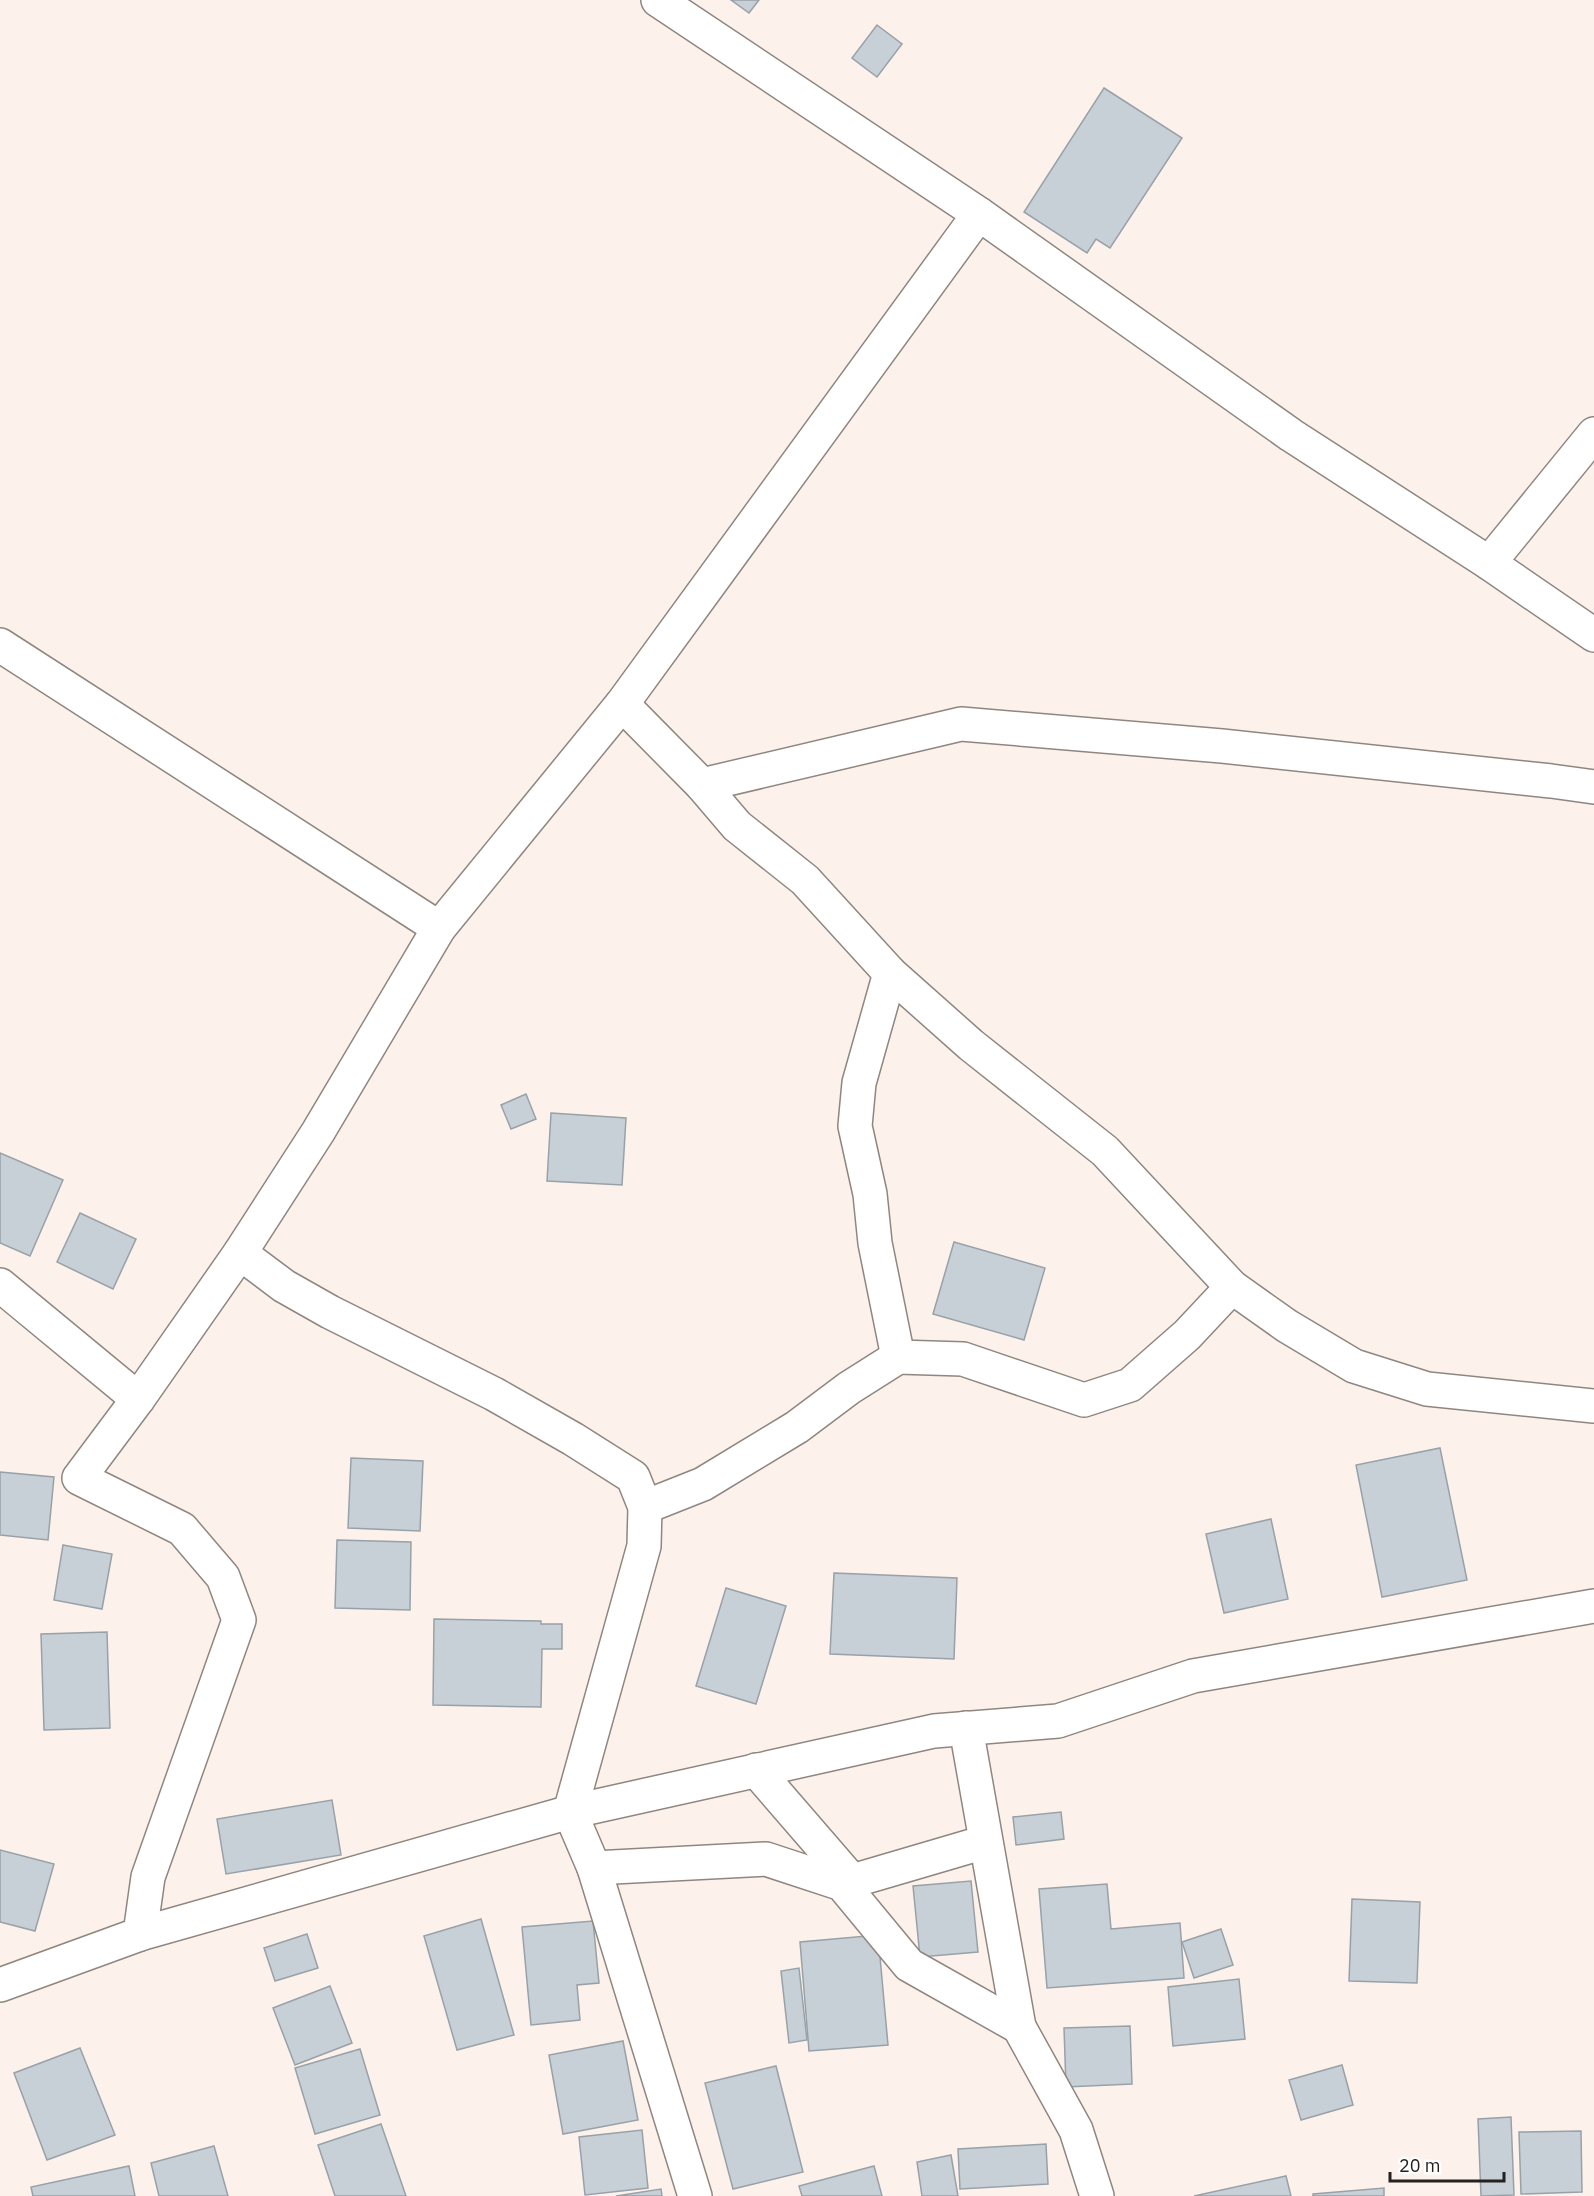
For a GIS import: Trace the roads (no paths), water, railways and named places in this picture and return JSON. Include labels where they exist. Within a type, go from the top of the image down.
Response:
[{"type":"street","points":[[658,0],[979,214],[1291,435],[1489,563],[1594,635]]},
{"type":"street","points":[[140,1934],[148,1877],[239,1620],[223,1577],[182,1529],[79,1478],[138,1399],[240,1253],[318,1132],[439,928],[622,704],[979,214]]},
{"type":"street","points":[[1489,563],[1594,434]]},
{"type":"street","points":[[0,645],[439,928]]},
{"type":"street","points":[[622,704],[702,785],[737,826],[805,880],[890,973],[971,1045],[1105,1151],[1232,1287],[1287,1326],[1354,1366],[1427,1389],[1594,1406]]},
{"type":"street","points":[[702,785],[961,724],[1222,746],[1594,787]]},
{"type":"street","points":[[890,973],[859,1083],[855,1126],[870,1194],[875,1243],[898,1358]]},
{"type":"street","points":[[240,1253],[284,1286],[330,1312],[494,1394],[583,1445],[633,1477],[645,1507],[644,1546],[570,1812],[594,1868],[695,2196]]},
{"type":"street","points":[[0,1285],[138,1399]]},
{"type":"street","points":[[645,1507],[703,1484],[797,1427],[849,1388],[898,1358],[963,1359],[1084,1400],[1130,1385],[1187,1335],[1232,1287]]},
{"type":"street","points":[[0,1985],[140,1934],[570,1812],[934,1731],[1058,1721],[1193,1676],[1594,1606]]},
{"type":"street","points":[[966,1728],[1019,2027],[1076,2130],[1097,2196]]},
{"type":"street","points":[[756,1770],[847,1883],[909,1965],[1019,2027]]},
{"type":"street","points":[[594,1868],[766,1858],[847,1883],[985,1842]]}]
